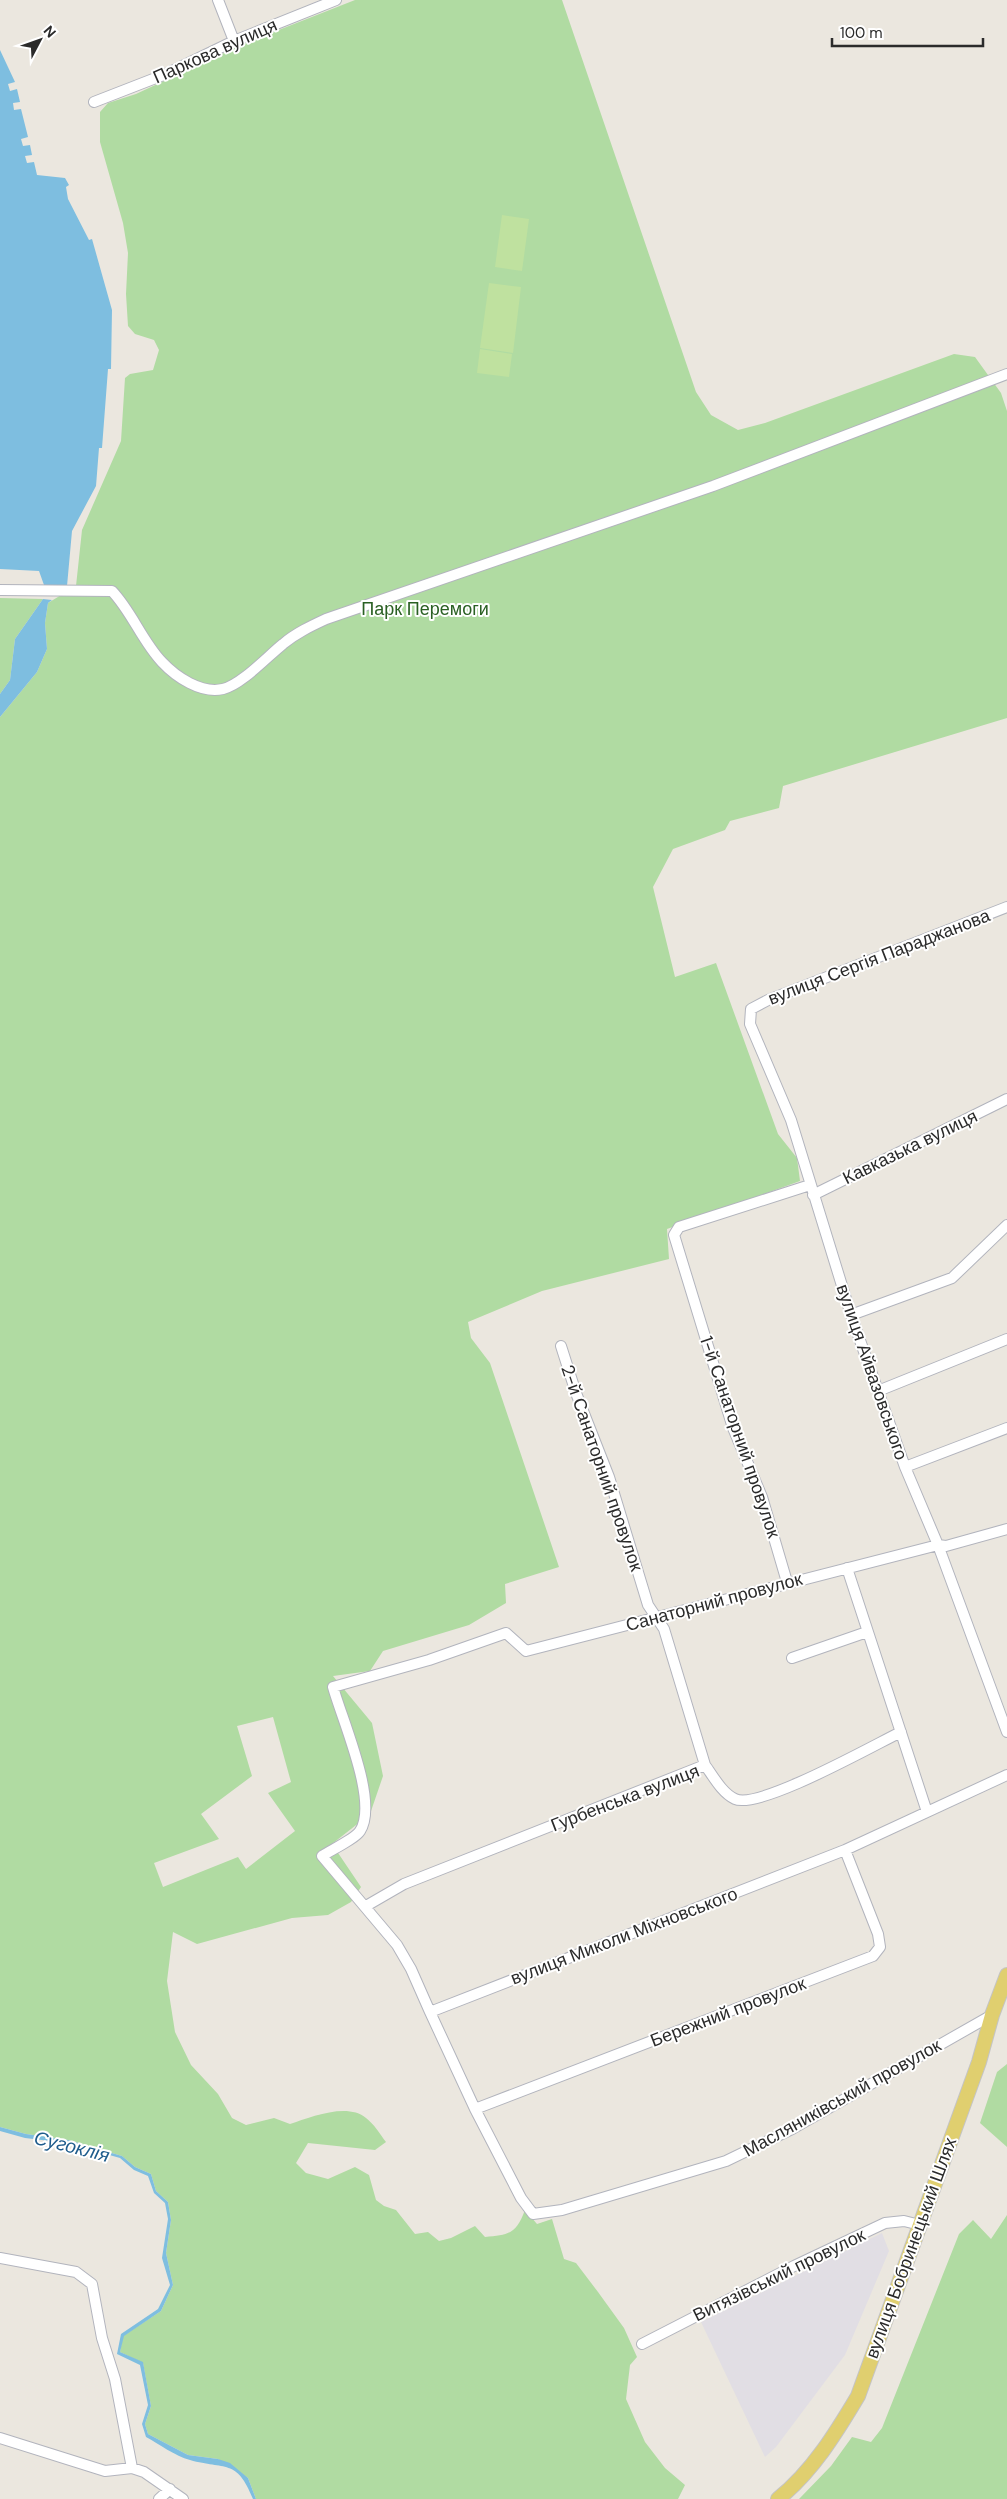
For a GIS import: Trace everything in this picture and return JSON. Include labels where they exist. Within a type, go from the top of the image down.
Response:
[{"type":"main road","name":"вулиця Бобринецький Шлях","points":[[778,2499],[811,2466],[858,2396],[979,2062],[992,2015],[1007,1975]]},
{"type":"street","points":[[218,0],[234,41]]},
{"type":"street","name":"Паркова вулиця","points":[[94,102],[166,74],[234,41],[336,0]]},
{"type":"street","points":[[0,590],[43,592],[112,591],[119,598],[146,642],[176,675],[192,684],[213,690],[224,689],[235,683],[285,642],[326,619],[714,486],[1007,374]]},
{"type":"street","name":"вулиця Сергія Параджанова","points":[[750,1009],[768,1000],[1007,907]]},
{"type":"street","name":"вулиця Айвазовського","points":[[750,1009],[750,1024],[791,1120],[851,1315],[878,1391],[906,1467],[938,1545],[1007,1732]]},
{"type":"street","name":"Кавказька вулиця","points":[[674,1235],[679,1227],[811,1190],[1007,1099]]},
{"type":"street","points":[[851,1315],[952,1278],[1007,1226]]},
{"type":"street","name":"1-й Санаторний провулок","points":[[674,1235],[732,1428],[762,1497],[787,1582]]},
{"type":"street","points":[[878,1391],[1007,1339]]},
{"type":"street","name":"2-й Санаторний провулок","points":[[561,1346],[576,1393],[609,1477],[648,1605],[658,1617],[664,1629],[705,1764]]},
{"type":"street","points":[[906,1467],[1007,1428]]},
{"type":"street","name":"Санаторний провулок","points":[[366,1906],[322,1856],[360,1833],[366,1820],[364,1785],[333,1687],[429,1660],[506,1633],[526,1651],[787,1582],[938,1545],[946,1546],[1007,1529]]},
{"type":"street","points":[[847,1568],[927,1812]]},
{"type":"street","points":[[792,1658],[867,1632]]},
{"type":"street","name":"Гурбенська вулиця","points":[[366,1906],[404,1884],[705,1764],[724,1790],[735,1799],[748,1802],[764,1798],[901,1732]]},
{"type":"street","name":"вулиця Миколи Міхновського","points":[[430,2012],[846,1850],[1007,1775]]},
{"type":"street","name":"Бережний провулок","points":[[476,2109],[874,1956],[880,1947],[878,1934],[846,1850]]},
{"type":"street","points":[[366,1906],[397,1946],[411,1969],[476,2109]]},
{"type":"street","name":"Масляниківський провулок","points":[[476,2109],[521,2198],[533,2214],[562,2210],[726,2160],[792,2129],[992,2015]]},
{"type":"street","name":"Витязівський провулок","points":[[642,2344],[794,2266],[885,2223],[904,2221],[920,2225]]},
{"type":"street","points":[[0,2258],[76,2272],[92,2284],[102,2338],[115,2379],[132,2468]]},
{"type":"street","points":[[0,2438],[106,2471],[132,2468],[144,2472],[183,2499]]},
{"type":"street","points":[[159,2499],[170,2490]]},
{"type":"shaded area","points":[[882,2233],[889,2251],[845,2355],[776,2447],[765,2457],[701,2322]]},
{"type":"green space","name":"Парк Перемоги","points":[[355,0],[562,0],[696,392],[711,415],[738,430],[765,423],[954,354],[975,357],[1001,393],[1007,411],[1007,718],[783,786],[779,808],[730,821],[725,830],[673,849],[653,887],[675,977],[716,963],[778,1134],[797,1158],[800,1181],[667,1229],[669,1259],[542,1291],[468,1322],[471,1338],[490,1363],[559,1567],[505,1584],[506,1603],[469,1625],[383,1651],[370,1671],[333,1676],[372,1723],[383,1776],[370,1814],[332,1844],[361,1887],[351,1902],[328,1915],[292,1918],[197,1944],[173,1932],[167,1981],[175,2032],[191,2065],[218,2094],[232,2118],[246,2125],[274,2118],[290,2124],[329,2112],[349,2111],[358,2113],[366,2118],[386,2142],[375,2150],[308,2143],[296,2163],[306,2173],[328,2179],[355,2167],[369,2175],[376,2200],[384,2206],[396,2210],[415,2234],[428,2232],[439,2241],[451,2238],[475,2226],[485,2237],[506,2234],[515,2229],[525,2210],[537,2224],[552,2219],[564,2259],[576,2263],[624,2328],[637,2357],[630,2365],[626,2399],[645,2442],[665,2468],[685,2485],[678,2499],[256,2499],[248,2478],[218,2459],[188,2455],[148,2434],[145,2424],[151,2406],[143,2363],[120,2352],[123,2336],[161,2311],[173,2285],[166,2253],[171,2220],[168,2202],[156,2191],[151,2174],[135,2167],[122,2156],[68,2140],[26,2134],[0,2127],[0,717],[37,672],[47,649],[45,623],[48,603],[76,586],[82,530],[121,441],[125,378],[130,374],[153,370],[159,350],[154,340],[135,334],[128,326],[126,294],[128,253],[123,223],[100,142],[100,112],[108,103],[136,94],[241,45]],"holes":[[[273,1717],[291,1782],[268,1793],[295,1831],[246,1869],[238,1857],[163,1887],[154,1863],[219,1839],[201,1814],[252,1776],[237,1726]]]},
{"type":"green space","points":[[502,215],[529,219],[522,271],[495,267]]},
{"type":"green space","points":[[489,283],[521,287],[513,353],[480,348]]},
{"type":"green space","points":[[480,349],[512,354],[509,377],[477,373]]},
{"type":"green space","points":[[0,598],[43,599],[15,639],[10,680],[0,694]]},
{"type":"green space","points":[[1007,2064],[1007,2147],[980,2123],[997,2072]]},
{"type":"green space","points":[[1007,2215],[1007,2499],[799,2499],[831,2466],[852,2437],[871,2442],[882,2428],[959,2234],[973,2220],[991,2239]]},
{"type":"water","points":[[0,50],[15,82],[8,84],[10,91],[17,89],[20,102],[13,103],[14,110],[21,109],[28,137],[21,139],[23,146],[30,145],[32,155],[25,156],[27,163],[34,162],[37,175],[65,178],[69,185],[66,187],[68,199],[89,240],[92,239],[112,310],[111,369],[108,369],[102,448],[99,448],[96,486],[72,531],[67,586],[44,585],[39,571],[0,569]]},
{"type":"water","points":[[43,599],[52,600],[48,603],[45,623],[47,649],[37,672],[0,717],[0,694],[10,680],[15,639]]},
{"type":"water","points":[[0,2127],[26,2134],[68,2140],[122,2156],[135,2167],[151,2174],[156,2191],[168,2202],[171,2220],[166,2253],[173,2285],[161,2311],[124,2336],[120,2352],[143,2362],[151,2406],[145,2424],[148,2434],[188,2455],[218,2459],[230,2463],[248,2478],[256,2499],[253,2499],[247,2486],[235,2471],[184,2458],[146,2437],[142,2424],[148,2405],[140,2365],[117,2354],[121,2334],[158,2309],[170,2285],[162,2258],[168,2219],[165,2203],[154,2193],[148,2176],[134,2170],[120,2158],[67,2143],[25,2138],[0,2131]]},
{"type":"water label","name":"Сугоклія","points":[[72,2146]]}]
